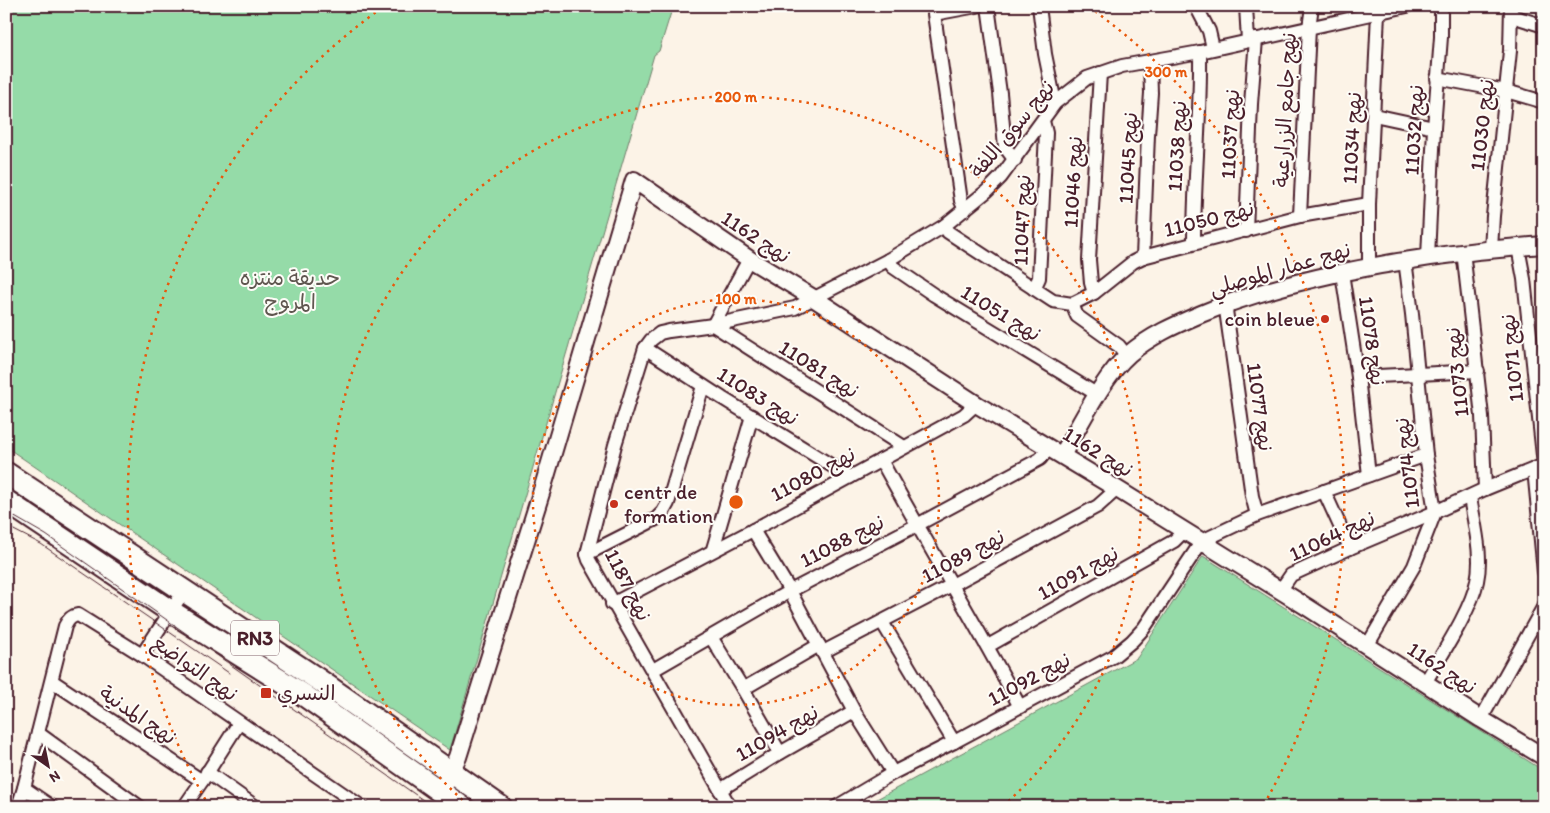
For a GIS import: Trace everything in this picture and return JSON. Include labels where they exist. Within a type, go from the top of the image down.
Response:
[{"type":"highway","name":"RN3","points":[[6,473],[319,680],[501,807]]},
{"type":"highway","name":"RN3","points":[[6,500],[170,611],[305,696],[442,791],[462,807]]},
{"type":"street","points":[[965,210],[961,201],[934,14],[977,6]]},
{"type":"street","points":[[988,6],[1000,93],[1005,148],[1015,160]]},
{"type":"street","points":[[1039,6],[1045,54],[1056,103]]},
{"type":"street","points":[[1196,6],[1209,32],[1213,48]]},
{"type":"street","name":"نهج 11037","points":[[1246,6],[1252,40],[1246,231]]},
{"type":"street","name":"نهج جامع الزرارعية","points":[[1300,216],[1309,28],[1312,6]]},
{"type":"street","name":"نهج سوق اللفة","points":[[815,298],[888,260],[944,226],[965,210],[1001,177],[1056,103],[1087,78],[1122,66],[1200,52],[1309,28],[1371,11],[1407,6]]},
{"type":"street","name":"نهج 11032","points":[[1428,257],[1434,128],[1441,37],[1441,6]]},
{"type":"street","name":"نهج 11034","points":[[1369,266],[1369,204],[1374,115],[1371,11]]},
{"type":"street","points":[[1511,11],[1544,26]]},
{"type":"street","name":"نهج 11030","points":[[1491,249],[1506,91],[1511,11]]},
{"type":"street","name":"نهج 11038","points":[[1194,243],[1200,52]]},
{"type":"street","name":"نهج 11045","points":[[1143,257],[1148,135],[1152,93],[1150,62]]},
{"type":"street","name":"نهج 11046","points":[[1094,294],[1089,260],[1100,73]]},
{"type":"street","points":[[1437,78],[1506,91],[1544,102]]},
{"type":"street","points":[[1374,115],[1434,128]]},
{"type":"street","name":"نهج 11047","points":[[1034,289],[1040,278],[1046,133],[1043,121]]},
{"type":"street","name":"نهج 1162","points":[[452,772],[542,490],[634,180],[749,259],[815,298],[976,404],[1118,488],[1481,719],[1542,752]]},
{"type":"street","name":"نهج 11050","points":[[1072,304],[1094,294],[1132,262],[1143,257],[1300,216],[1369,204]]},
{"type":"street","points":[[944,226],[948,232],[1052,301],[1072,304],[1077,316],[1119,346],[1127,356]]},
{"type":"street","name":"نهج عمار الموصلي","points":[[1056,451],[1098,396],[1107,380],[1127,356],[1152,337],[1225,304],[1287,284],[1369,266],[1463,251],[1544,245]]},
{"type":"street","name":"نهج 11071","points":[[1518,247],[1524,279],[1539,467],[1544,572]]},
{"type":"street","name":"نهج 11073","points":[[1463,251],[1478,371],[1485,489]]},
{"type":"street","points":[[713,325],[749,259]]},
{"type":"street","name":"نهج 11051","points":[[888,260],[893,267],[934,295],[1098,396]]},
{"type":"street","name":"نهج 11074","points":[[1367,646],[1414,566],[1435,512],[1426,455],[1405,260]]},
{"type":"street","name":"نهج 11078","points":[[1342,273],[1358,377],[1369,475]]},
{"type":"street","points":[[645,348],[660,333],[713,325],[795,308],[815,298]]},
{"type":"street","name":"نهج 11077","points":[[1225,304],[1252,496],[1257,515]]},
{"type":"street","name":"نهج 11081","points":[[713,325],[904,447]]},
{"type":"street","name":"نهج 11083","points":[[645,348],[850,477]]},
{"type":"street","name":"نهج 1187","points":[[645,348],[615,445],[587,554],[612,604],[653,670],[730,807]]},
{"type":"street","points":[[1358,377],[1478,371]]},
{"type":"street","points":[[587,554],[656,519],[663,512],[668,503],[681,454],[703,386]]},
{"type":"street","name":"نهج 11080","points":[[612,604],[753,530],[964,415],[976,404]]},
{"type":"street","points":[[713,550],[752,416]]},
{"type":"street","name":"نهج 11088","points":[[653,670],[790,591],[1056,451]]},
{"type":"street","points":[[1202,541],[1257,515],[1426,455]]},
{"type":"street","points":[[881,460],[988,646],[1020,707]]},
{"type":"street","name":"نهج 11064","points":[[1280,591],[1291,575],[1539,467]]},
{"type":"street","name":"نهج 11089","points":[[743,688],[821,648],[882,622],[952,585],[1098,506],[1118,488]]},
{"type":"street","points":[[1324,491],[1350,548]]},
{"type":"street","points":[[1425,683],[1467,610],[1477,581],[1479,559],[1470,497]]},
{"type":"street","points":[[753,530],[790,591],[854,711],[892,773]]},
{"type":"street","name":"نهج 11091","points":[[988,646],[1174,542],[1184,531]]},
{"type":"street","name":"نهج 11092","points":[[836,807],[892,773],[1114,656],[1144,628],[1202,541]]},
{"type":"street","points":[[142,655],[184,591]]},
{"type":"street","points":[[1481,719],[1544,606]]},
{"type":"street","name":"نهج التواضع","points":[[52,681],[65,626],[68,619],[78,615],[142,655],[362,807]]},
{"type":"street","points":[[882,622],[954,742]]},
{"type":"street","points":[[711,637],[780,753]]},
{"type":"street","points":[[18,807],[52,681]]},
{"type":"street","name":"نهج المدنية","points":[[52,681],[256,807]]},
{"type":"street","name":"نهج 11094","points":[[720,790],[854,711]]},
{"type":"street","points":[[184,807],[239,723]]},
{"type":"street","points":[[38,733],[140,807]]},
{"type":"street","points":[[442,791],[452,772]]},
{"type":"street","points":[[24,788],[52,807]]},
{"type":"green space","name":"حديقة منتزه المروج","points":[[6,6],[673,6],[659,51],[654,55],[450,750],[6,447]]},
{"type":"green space","points":[[1203,556],[1544,771],[1544,807],[862,807],[1137,658]]},
{"type":"tram line","points":[[6,512],[46,535],[433,807]]},
{"type":"tram line","points":[[6,526],[41,544],[229,673]]},
{"type":"place","name":"coin bleue","points":[[1325,319]]},
{"type":"place","name":"centr de formation","points":[[614,504]]},
{"type":"place","name":"النسري","points":[[266,693]]}]
